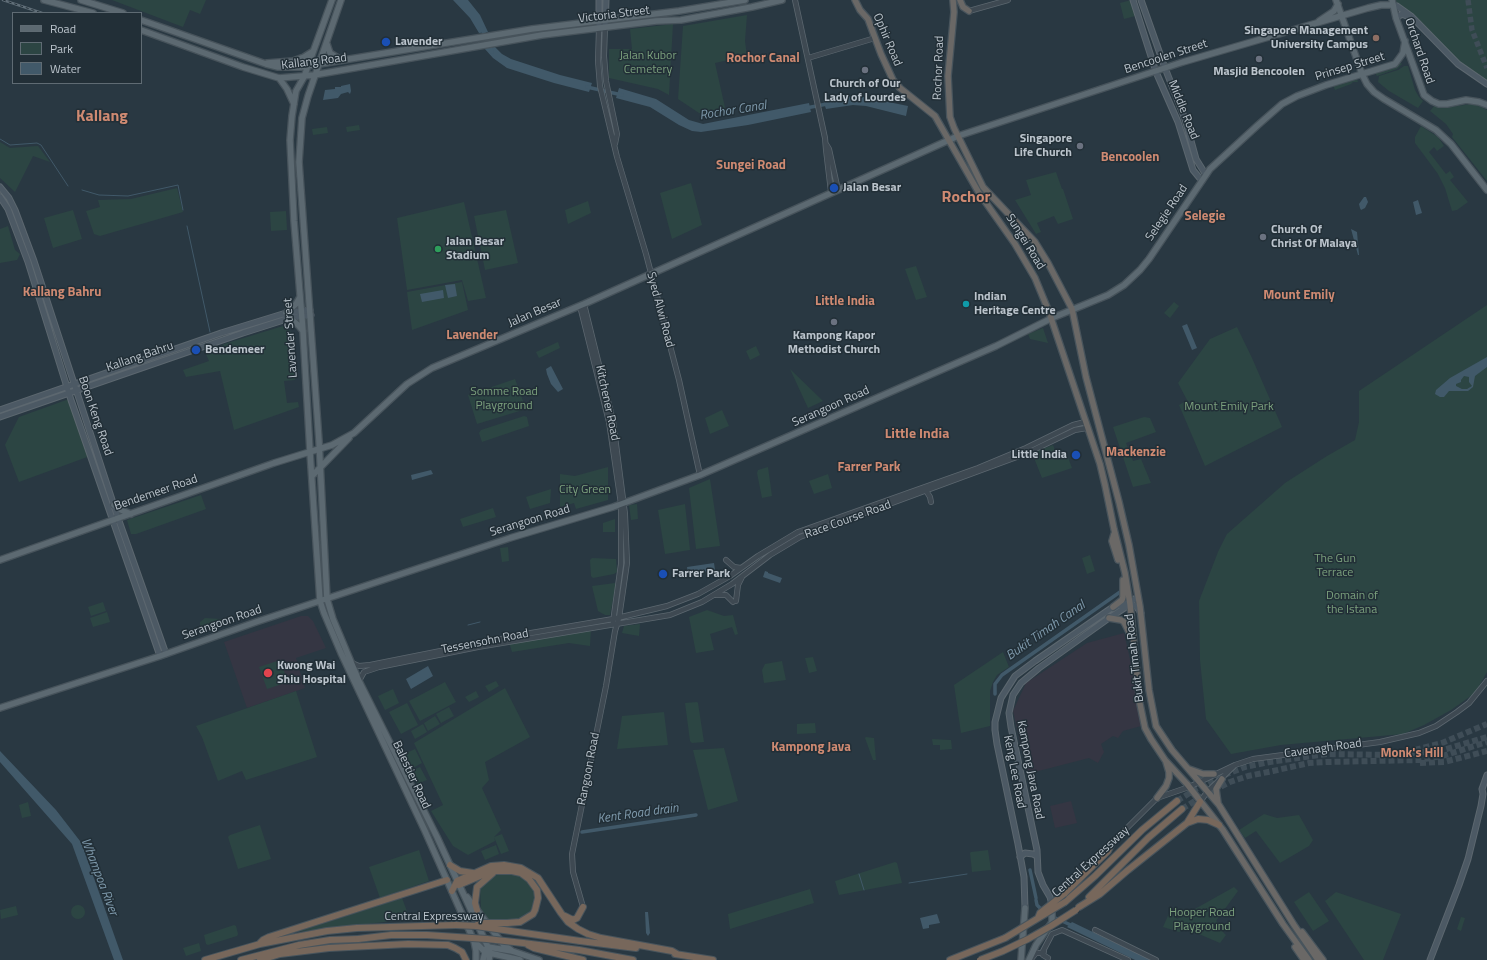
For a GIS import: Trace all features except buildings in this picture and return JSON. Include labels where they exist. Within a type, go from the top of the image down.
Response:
[{"type":"highway","name":"Ophir Road","points":[[855,0],[860,10],[868,19],[881,54],[893,80],[916,102],[932,113],[949,140]]},
{"type":"highway","name":"Rochor Road","points":[[953,0],[954,12],[948,76],[949,110],[954,128],[976,172]]},
{"type":"highway","points":[[960,0],[965,9],[969,11]]},
{"type":"highway","name":"Sungei Road","points":[[949,140],[987,205],[1015,244],[1035,278],[1052,318]]},
{"type":"highway","points":[[974,184],[972,176],[974,172],[976,172]]},
{"type":"highway","name":"Bukit Timah Road","points":[[976,172],[986,191],[1035,242],[1048,263],[1072,309],[1086,377],[1119,502],[1138,596],[1149,690],[1156,726],[1172,750],[1219,806],[1284,910],[1318,960]]},
{"type":"highway","name":"Bukit Timah Road","points":[[1052,318],[1100,464],[1125,573],[1130,604],[1133,645],[1143,721],[1151,739],[1165,760],[1189,786],[1219,825],[1283,924],[1309,960]]},
{"type":"highway","points":[[1113,607],[1122,600],[1124,593],[1121,570],[1112,541],[1115,533]]},
{"type":"highway","points":[[1108,618],[1121,620],[1124,622],[1128,627],[1133,645]]},
{"type":"highway","points":[[1132,634],[1136,628],[1142,627]]},
{"type":"highway","points":[[1157,798],[1166,786],[1169,778],[1169,772],[1165,760]]},
{"type":"highway","points":[[1187,767],[1199,774],[1214,774]]},
{"type":"highway","points":[[1219,806],[1215,794],[1222,779]]},
{"type":"highway","name":"Central Expressway","points":[[950,960],[1005,938],[1064,902],[1090,881],[1142,830],[1177,801]]},
{"type":"highway","points":[[1187,823],[1200,802]]},
{"type":"highway","name":"Central Expressway","points":[[980,960],[1028,939],[1078,908],[1123,865],[1148,838],[1182,809]]},
{"type":"highway","points":[[1078,908],[1100,894],[1187,823],[1198,819],[1208,820],[1219,825]]},
{"type":"highway","points":[[1037,919],[1040,913],[1064,894],[1108,851],[1112,843]]},
{"type":"highway","points":[[450,865],[460,871],[475,873]]},
{"type":"highway","points":[[452,891],[458,883],[475,873],[492,866],[504,865],[521,868],[538,878],[568,922],[588,934],[672,951],[677,954]]},
{"type":"highway","points":[[458,883],[487,873],[496,871],[512,871],[521,874],[534,884],[537,890],[538,904],[532,914],[520,922],[514,924],[485,923],[476,926]]},
{"type":"highway","points":[[477,910],[475,903],[477,887],[496,871]]},
{"type":"highway","points":[[260,944],[263,940],[269,937],[447,880]]},
{"type":"highway","points":[[561,913],[573,920],[579,915],[582,907]]},
{"type":"highway","points":[[1284,910],[1323,960]]},
{"type":"highway","points":[[1283,924],[1284,929],[1304,960]]},
{"type":"highway","name":"Central Expressway","points":[[205,960],[260,944],[297,936],[357,928],[476,926],[713,960]]},
{"type":"highway","name":"Central Expressway","points":[[241,960],[299,945],[330,940],[358,939],[391,935],[428,935],[487,939],[579,950],[633,960]]},
{"type":"highway","points":[[523,943],[534,948],[583,960]]},
{"type":"highway","points":[[260,960],[280,954],[317,950],[408,944],[448,945],[462,952],[466,960]]},
{"type":"main road","points":[[44,0],[58,2],[89,12]]},
{"type":"main road","points":[[81,0],[120,12]]},
{"type":"main road","name":"Lavender Street","points":[[320,601],[302,314],[294,221],[290,140],[296,91],[304,77],[332,0]]},
{"type":"main road","name":"Lavender Street","points":[[327,599],[320,449],[299,162],[302,118],[314,76],[327,44],[341,0]]},
{"type":"main road","points":[[599,0],[602,20],[605,27]]},
{"type":"main road","points":[[599,28],[606,0]]},
{"type":"main road","name":"Victoria Street","points":[[494,35],[679,11],[745,0]]},
{"type":"main road","name":"Victoria Street","points":[[496,43],[605,27],[681,20],[782,0]]},
{"type":"main road","name":"Middle Road","points":[[1133,0],[1156,72],[1178,122],[1193,170],[1202,181]]},
{"type":"main road","name":"Middle Road","points":[[1142,0],[1165,68],[1185,119],[1196,159],[1206,175]]},
{"type":"main road","points":[[1337,2],[1362,74],[1367,84],[1374,92],[1436,130],[1447,140],[1487,190]]},
{"type":"main road","points":[[1317,23],[1334,11],[1337,2]]},
{"type":"main road","points":[[1392,2],[1402,9],[1458,64],[1487,84]]},
{"type":"main road","name":"Bencoolen Street","points":[[949,140],[1165,68],[1392,2]]},
{"type":"main road","name":"Orchard Road","points":[[1392,2],[1396,18],[1421,90],[1425,97],[1443,104],[1466,100],[1487,106]]},
{"type":"main road","points":[[1396,18],[1399,15],[1404,15],[1419,25]]},
{"type":"main road","name":"Kallang Road","points":[[142,20],[266,64],[282,67],[318,66],[494,35]]},
{"type":"main road","name":"Kallang Road","points":[[142,30],[236,65],[279,78],[314,76],[496,43]]},
{"type":"main road","name":"Prinsep Street","points":[[1288,100],[1313,90],[1395,64],[1400,58],[1405,41]]},
{"type":"main road","points":[[327,44],[328,51],[333,56],[343,60],[348,60]]},
{"type":"main road","points":[[266,64],[293,61],[312,52]]},
{"type":"main road","points":[[279,78],[287,89],[294,104]]},
{"type":"main road","name":"Selegie Road","points":[[1052,318],[1113,292],[1124,285],[1149,259],[1206,175],[1241,140],[1288,100]]},
{"type":"main road","name":"Jalan Besar","points":[[320,449],[332,445],[354,433],[407,384],[427,371],[582,305],[949,140]]},
{"type":"main road","name":"Boon Keng Road","points":[[0,187],[9,198],[15,210],[34,261],[114,505],[116,519]]},
{"type":"main road","name":"Boon Keng Road","points":[[0,197],[8,209],[28,262],[67,386],[116,519],[163,655]]},
{"type":"main road","points":[[286,313],[296,304],[300,297]]},
{"type":"main road","name":"Kallang Bahru","points":[[0,410],[221,333],[286,313],[310,313]]},
{"type":"main road","name":"Kallang Bahru","points":[[0,416],[302,314]]},
{"type":"main road","points":[[290,318],[303,331]]},
{"type":"main road","name":"Serangoon Road","points":[[0,708],[163,655],[510,538],[622,503],[700,475],[991,348],[1052,318]]},
{"type":"main road","points":[[312,476],[354,433]]},
{"type":"main road","name":"Bendemeer Road","points":[[0,560],[274,463],[320,449]]},
{"type":"main road","points":[[114,505],[131,514]]},
{"type":"main road","name":"Kampong Java Road","points":[[1052,912],[1050,897],[1038,872],[1037,850],[1011,727],[1009,713],[1011,700],[1021,683],[1067,647],[1126,607],[1138,596]]},
{"type":"main road","name":"Balestier Road","points":[[327,599],[333,619],[359,681],[464,894],[488,953]]},
{"type":"main road","name":"Balestier Road","points":[[320,601],[341,653],[474,941],[476,960]]},
{"type":"main road","name":"Keng Lee Road","points":[[1025,908],[1024,877],[996,738],[995,722],[1001,696],[1015,676],[1034,661],[1113,607],[1126,603],[1130,604]]},
{"type":"main road","points":[[1130,604],[1138,608],[1141,614]]},
{"type":"main road","points":[[1001,696],[1007,697],[1011,700]]},
{"type":"main road","points":[[1430,960],[1468,859],[1485,792],[1482,789],[1487,775]]},
{"type":"main road","points":[[1020,857],[1026,853],[1037,856]]},
{"type":"main road","points":[[464,894],[503,944],[512,951],[539,960]]},
{"type":"main road","points":[[1021,960],[1025,908]]},
{"type":"main road","points":[[1030,960],[1036,945],[1052,922],[1052,912]]},
{"type":"main road","points":[[474,941],[488,953],[520,960]]},
{"type":"main road","points":[[483,960],[488,953],[512,951]]},
{"type":"street","points":[[795,0],[826,144],[832,192]]},
{"type":"street","points":[[969,11],[1008,0]]},
{"type":"street","name":"Syed Alwi Road","points":[[605,27],[604,56],[606,81],[617,134],[615,148]]},
{"type":"street","name":"Syed Alwi Road","points":[[599,28],[599,80],[604,104],[679,380],[700,475]]},
{"type":"street","points":[[808,58],[875,38]]},
{"type":"street","points":[[826,144],[829,149],[838,190]]},
{"type":"street","name":"Kitchener Road","points":[[582,305],[613,421],[622,503]]},
{"type":"street","name":"Race Course Road","points":[[615,625],[670,614],[702,602],[770,555],[800,537],[996,463],[1025,454],[1073,425],[1085,422]]},
{"type":"street","name":"Race Course Road","points":[[1056,436],[1087,428]]},
{"type":"street","name":"Race Course Road","points":[[928,491],[996,463]]},
{"type":"street","points":[[930,497],[938,487]]},
{"type":"street","points":[[924,489],[928,491],[931,502],[928,497],[919,492],[924,489]]},
{"type":"street","name":"Race Course Road","points":[[616,619],[677,603],[709,588],[798,532],[919,492]]},
{"type":"street","name":"Rangoon Road","points":[[582,907],[573,872],[572,854],[606,686],[615,631],[621,564],[622,503]]},
{"type":"street","points":[[726,560],[734,567],[741,568]]},
{"type":"street","points":[[712,596],[721,594],[726,595],[735,601],[738,585],[746,573]]},
{"type":"street","name":"Tessensohn Road","points":[[352,663],[360,666],[370,665],[506,637],[616,619]]},
{"type":"street","name":"Tessensohn Road","points":[[359,681],[360,676],[364,672],[378,667],[532,638],[615,625]]},
{"type":"street","name":"Cavenagh Road","points":[[1112,843],[1157,798],[1199,782],[1235,765],[1262,758],[1380,742],[1403,738],[1419,733],[1436,726],[1469,703],[1487,681]]},
{"type":"street","points":[[1200,802],[1235,765]]},
{"type":"street","points":[[1030,960],[1036,953],[1041,954],[1052,934],[1062,930],[1128,960]]},
{"type":"street","points":[[1095,930],[1156,960]]},
{"type":"street","points":[[1044,950],[1043,954],[1048,958]]},
{"type":"shaded area","name":"Kwong Wai Shiu Hospital","points":[[301,616],[308,616],[313,621],[326,648],[296,658],[305,688],[247,708],[224,642]]},
{"type":"shaded area","points":[[1124,633],[1145,725],[1123,731],[1118,738],[1113,736],[1101,744],[1104,752],[1098,763],[1089,758],[1027,774],[1013,711],[1026,683],[1087,643]]},
{"type":"shaded area","points":[[1071,801],[1077,823],[1055,828],[1050,806]]},
{"type":"green space","points":[[112,0],[206,0],[200,14],[190,10],[183,27]]},
{"type":"green space","points":[[1131,0],[1139,15],[1124,19],[1120,3]]},
{"type":"green space","points":[[1396,0],[1487,0],[1487,81],[1460,62],[1409,12],[1397,4]]},
{"type":"green space","name":"Jalan Kubor Cemetery","points":[[747,15],[745,41],[747,56],[715,63],[726,112],[707,115],[699,113],[678,99],[683,26]]},
{"type":"green space","name":"Jalan Kubor Cemetery","points":[[673,24],[669,95],[658,89],[609,78],[609,49],[632,49],[630,29]]},
{"type":"green space","points":[[1401,63],[1402,64],[1397,69],[1377,76],[1375,73],[1394,68]]},
{"type":"green space","points":[[1404,66],[1408,66],[1415,90],[1423,101],[1418,108],[1389,91],[1378,82],[1379,76],[1398,70]]},
{"type":"green space","points":[[1357,79],[1358,82],[1353,82],[1335,90],[1333,85]]},
{"type":"green space","points":[[1472,104],[1487,110],[1487,181],[1452,137],[1453,134],[1446,124],[1430,111],[1435,105],[1443,108]]},
{"type":"green space","points":[[359,125],[360,130],[347,132],[346,127]]},
{"type":"green space","points":[[1421,126],[1438,137],[1444,146],[1437,151],[1434,147],[1429,152],[1446,174],[1450,171],[1454,177],[1450,180],[1468,202],[1457,210],[1452,211],[1445,188],[1438,174],[1415,143],[1415,137]]},
{"type":"green space","points":[[327,127],[328,133],[313,135],[312,129]]},
{"type":"green space","points":[[0,142],[10,148],[38,146],[50,162],[33,156],[15,192],[0,178]]},
{"type":"green space","points":[[1056,172],[1073,219],[1058,224],[1054,216],[1037,223],[1041,232],[1036,234],[1015,200],[1031,195],[1026,180]]},
{"type":"green space","points":[[691,183],[702,225],[672,239],[660,193]]},
{"type":"green space","points":[[177,188],[183,212],[100,236],[94,234],[86,211],[100,207],[98,200],[131,199]]},
{"type":"green space","points":[[588,201],[591,213],[568,224],[565,210]]},
{"type":"green space","name":"Jalan Besar Stadium","points":[[464,202],[486,298],[468,301],[462,280],[407,290],[397,218]]},
{"type":"green space","points":[[73,210],[82,239],[53,248],[44,218]]},
{"type":"green space","points":[[506,210],[518,263],[485,270],[474,216]]},
{"type":"green space","points":[[286,211],[287,230],[271,231],[270,212]]},
{"type":"green space","points":[[8,226],[15,250],[20,254],[17,260],[0,263],[0,229]]},
{"type":"green space","points":[[916,266],[927,297],[916,300],[905,269]]},
{"type":"green space","points":[[462,282],[468,310],[412,330],[407,292]]},
{"type":"green space","points":[[1174,302],[1179,306],[1170,318],[1164,313]]},
{"type":"green space","name":"Domain of the Istana","points":[[1487,305],[1487,672],[1475,693],[1451,710],[1424,725],[1403,734],[1281,745],[1231,754],[1206,719],[1200,660],[1199,601],[1218,552],[1227,534],[1285,483],[1355,440],[1359,422],[1359,391]]},
{"type":"green space","points":[[283,326],[291,332],[295,380],[284,381],[287,403],[298,402],[299,407],[234,430],[220,371],[186,377],[183,370],[209,361],[205,352],[224,344]]},
{"type":"green space","name":"Mount Emily Park","points":[[1237,327],[1282,427],[1205,466],[1179,405],[1187,400],[1178,383],[1210,339]]},
{"type":"green space","points":[[1043,328],[1048,343],[1030,339],[1028,334]]},
{"type":"green space","points":[[558,342],[560,348],[539,358],[536,352]]},
{"type":"green space","points":[[756,346],[760,355],[750,360],[746,351]]},
{"type":"green space","points":[[790,369],[823,401],[808,408]]},
{"type":"green space","name":"Somme Road Playground","points":[[515,379],[526,409],[477,424],[468,395]]},
{"type":"green space","points":[[69,399],[90,456],[19,482],[5,445],[19,417]]},
{"type":"green space","points":[[722,410],[729,426],[710,434],[705,418]]},
{"type":"green space","points":[[524,416],[527,417],[529,426],[482,442],[479,433],[481,430]]},
{"type":"green space","points":[[1144,417],[1150,418],[1156,432],[1126,443],[1133,461],[1141,459],[1151,483],[1133,487],[1113,427]]},
{"type":"green space","points":[[1053,445],[1057,455],[1066,452],[1072,468],[1042,478],[1032,453]]},
{"type":"green space","name":"City Green","points":[[608,467],[608,500],[576,509],[574,503],[560,507],[560,474],[575,476]]},
{"type":"green space","points":[[768,467],[772,496],[762,498],[757,473],[758,470]]},
{"type":"green space","points":[[828,474],[832,488],[814,494],[809,481]]},
{"type":"green space","points":[[710,479],[720,546],[696,549],[689,488]]},
{"type":"green space","points":[[551,489],[550,503],[530,509],[526,497]]},
{"type":"green space","points":[[201,495],[206,509],[136,534],[131,534],[127,520]]},
{"type":"green space","points":[[637,504],[638,519],[631,520],[629,505]]},
{"type":"green space","points":[[685,504],[690,550],[665,554],[658,510]]},
{"type":"green space","points":[[493,508],[496,517],[463,527],[460,519]]},
{"type":"green space","points":[[615,519],[615,532],[603,532],[603,523]]},
{"type":"green space","points":[[508,547],[509,561],[502,562],[500,548]]},
{"type":"green space","points":[[1090,555],[1095,571],[1087,574],[1082,558]]},
{"type":"green space","points":[[592,558],[616,559],[617,572],[614,574],[593,578],[591,576],[590,560]]},
{"type":"green space","points":[[615,583],[610,615],[605,615],[598,611],[592,586]]},
{"type":"green space","points":[[103,602],[106,611],[91,616],[88,607]]},
{"type":"green space","points":[[707,610],[724,616],[733,615],[738,634],[735,635],[732,627],[710,634],[714,650],[696,653],[689,617]]},
{"type":"green space","points":[[107,612],[110,622],[93,627],[90,618]]},
{"type":"green space","points":[[205,618],[221,619],[221,621],[200,629],[200,622]]},
{"type":"green space","points":[[640,624],[639,636],[622,633],[624,626]]},
{"type":"green space","points":[[591,628],[590,646],[569,643],[512,652],[509,642]]},
{"type":"green space","points":[[1003,652],[1009,667],[997,675],[990,691],[990,726],[961,733],[954,685]]},
{"type":"green space","points":[[813,657],[817,671],[809,673],[805,658]]},
{"type":"green space","points":[[280,660],[288,682],[267,689],[259,667]]},
{"type":"green space","points":[[782,661],[786,680],[764,683],[762,670],[765,664]]},
{"type":"green space","points":[[496,681],[499,686],[489,692],[485,686]]},
{"type":"green space","points":[[445,682],[456,702],[420,721],[409,701]]},
{"type":"green space","points":[[505,688],[530,737],[485,762],[489,780],[482,788],[501,830],[494,837],[495,841],[468,855],[453,846],[431,811],[443,805],[414,743]]},
{"type":"green space","points":[[393,689],[399,703],[385,710],[378,696]]},
{"type":"green space","points":[[296,691],[317,757],[246,780],[242,771],[218,781],[202,737],[196,726]]},
{"type":"green space","points":[[476,691],[479,697],[469,702],[465,697]]},
{"type":"green space","points":[[697,702],[704,742],[692,743],[690,741],[685,703]]},
{"type":"green space","points":[[407,703],[418,725],[401,734],[389,712]]},
{"type":"green space","points":[[449,707],[454,716],[441,723],[436,714]]},
{"type":"green space","points":[[664,712],[668,745],[617,749],[622,716]]},
{"type":"green space","points":[[435,716],[440,724],[428,731],[424,723]]},
{"type":"green space","points":[[815,723],[816,733],[797,734],[797,724]]},
{"type":"green space","points":[[423,724],[427,732],[415,739],[411,731]]},
{"type":"green space","points":[[865,738],[874,738],[876,760],[873,760]]},
{"type":"green space","points":[[932,739],[951,740],[952,749],[940,750],[940,745],[933,745]]},
{"type":"green space","points":[[724,748],[738,801],[708,810],[693,750]]},
{"type":"green space","points":[[415,749],[422,763],[409,770],[402,755]]},
{"type":"green space","points":[[420,767],[427,780],[417,784],[411,771]]},
{"type":"green space","points":[[28,802],[31,816],[22,818],[19,805]]},
{"type":"green space","points":[[1264,814],[1277,818],[1299,815],[1313,840],[1309,846],[1280,863],[1256,831],[1245,838],[1239,830]]},
{"type":"green space","points":[[260,825],[271,859],[238,869],[228,837]]},
{"type":"green space","points":[[502,834],[509,851],[501,854],[494,837]]},
{"type":"green space","points":[[496,845],[499,854],[485,860],[481,851]]},
{"type":"green space","points":[[419,850],[429,881],[380,898],[369,867]]},
{"type":"green space","points":[[988,850],[991,870],[972,872],[970,853]]},
{"type":"green space","points":[[895,862],[897,863],[902,883],[839,895],[835,881]]},
{"type":"green space","points":[[499,873],[512,873],[520,876],[526,879],[533,888],[535,901],[532,909],[526,915],[512,921],[490,921],[481,910],[480,888],[488,880]]},
{"type":"green space","name":"Hooper Road Playground","points":[[1234,887],[1238,891],[1216,921],[1223,926],[1223,932],[1226,935],[1220,943],[1187,929],[1179,932],[1163,927],[1170,911],[1177,919]]},
{"type":"green space","points":[[810,889],[814,903],[730,929],[728,914]]},
{"type":"green space","points":[[1309,892],[1329,921],[1313,931],[1294,902]]},
{"type":"green space","points":[[1336,892],[1401,914],[1383,960],[1364,960],[1325,901]]},
{"type":"green space","points":[[402,898],[410,919],[297,932]]},
{"type":"green space","points":[[75,905],[81,905],[85,909],[85,915],[81,919],[75,919],[71,915],[71,909]]},
{"type":"green space","points":[[16,906],[18,915],[1,919],[0,910]]},
{"type":"green space","points":[[1461,917],[1465,918],[1461,931],[1457,929]]},
{"type":"green space","points":[[234,925],[236,926],[237,936],[208,945],[206,944],[204,935]]},
{"type":"green space","points":[[199,943],[201,951],[186,956],[183,948]]},
{"type":"water","points":[[453,0],[468,0],[480,15],[488,32],[479,33],[470,18]]},
{"type":"water","points":[[495,47],[502,54],[511,59],[560,75],[592,83],[589,92],[507,68],[493,58],[484,48]]},
{"type":"water","points":[[350,84],[350,94],[348,92],[341,94],[338,98],[323,100],[325,90],[335,89],[335,87]]},
{"type":"water","points":[[619,88],[656,99],[689,120],[703,124],[809,103],[811,112],[748,125],[701,132],[692,131],[679,125],[650,107],[616,98]]},
{"type":"water","points":[[844,96],[864,97],[908,106],[906,116],[866,106],[853,105],[826,109],[823,100]]},
{"type":"water","points":[[1364,197],[1366,197],[1368,202],[1365,208],[1361,210],[1359,204]]},
{"type":"water","points":[[1418,200],[1422,213],[1416,215],[1413,202]]},
{"type":"water","points":[[1351,229],[1357,232],[1359,255],[1358,255]]},
{"type":"water","points":[[455,284],[457,296],[448,298],[445,285]]},
{"type":"water","points":[[443,290],[444,298],[422,302],[420,294]]},
{"type":"water","points":[[1187,324],[1197,348],[1192,350],[1182,326]]},
{"type":"water","points":[[1487,357],[1487,367],[1475,376],[1473,387],[1468,391],[1449,391],[1444,397],[1440,397],[1435,394],[1436,390],[1450,378]],"holes":[[[1464,376],[1469,377],[1469,382],[1472,386],[1467,389],[1462,389],[1456,386],[1456,384],[1461,382]]]},
{"type":"water","points":[[551,366],[563,389],[558,392],[551,384],[547,374],[546,369]]},
{"type":"water","points":[[431,470],[433,474],[412,480],[411,475]]},
{"type":"water","points":[[714,563],[715,570],[688,574],[687,567]]},
{"type":"water","points":[[765,571],[782,578],[780,583],[763,577]]},
{"type":"water","points":[[428,666],[433,676],[411,689],[406,679]]},
{"type":"water","name":"Whampoa River","points":[[0,751],[56,810],[80,841],[123,960],[114,960],[72,844],[0,762]]},
{"type":"water","points":[[645,912],[648,912],[650,933],[648,936],[646,933]]},
{"type":"water","points":[[937,914],[940,923],[929,925],[929,928],[923,929],[920,918]]},
{"type":"water","points":[[1072,922],[1151,960],[1135,960],[1067,927]]},
{"type":"waterway","name":"Rochor Canal","points":[[482,28],[492,52]]},
{"type":"waterway","name":"Rochor Canal","points":[[587,87],[622,95]]},
{"type":"waterway","name":"Rochor Canal","points":[[806,108],[827,104]]},
{"type":"waterway","points":[[0,139],[10,145],[37,143],[41,145],[68,186]]},
{"type":"waterway","points":[[82,190],[99,195],[128,196],[178,185],[183,210]]},
{"type":"waterway","points":[[187,226],[210,332]]},
{"type":"waterway","name":"Bukit Timah Canal","points":[[995,694],[995,684],[1002,675],[1120,592]]},
{"type":"waterway","points":[[468,625],[480,622]]},
{"type":"waterway","name":"Kent Road drain","points":[[582,832],[696,815]]},
{"type":"waterway","name":"Bukit Timah Canal","points":[[1030,870],[1036,898]]},
{"type":"waterway","points":[[859,874],[864,890]]},
{"type":"waterway","points":[[909,883],[967,874]]},
{"type":"waterway","name":"Bukit Timah Canal","points":[[1036,900],[1037,905],[1044,912]]},
{"type":"waterway","name":"Bukit Timah Canal","points":[[1051,916],[1073,926]]},
{"type":"tunnel","points":[[1468,0],[1472,30],[1487,68]]},
{"type":"tunnel","points":[[1415,750],[1442,743],[1487,724]]},
{"type":"tunnel","points":[[1177,801],[1196,789],[1245,767],[1327,754],[1394,755],[1443,750],[1487,737]]},
{"type":"tunnel","points":[[1182,809],[1230,782],[1248,776],[1309,763],[1420,760],[1446,755],[1487,742]]},
{"type":"tunnel","points":[[1420,763],[1444,762],[1487,751]]},
{"type":"railway","points":[[3,0],[39,12]]},
{"type":"place","name":"Singapore Management University Campus","points":[[1376,38]]},
{"type":"place","name":"Lavender","points":[[386,42]]},
{"type":"place","name":"Masjid Bencoolen","points":[[1259,59]]},
{"type":"place","name":"Church of Our Lady of Lourdes","points":[[865,70]]},
{"type":"place","name":"Singapore Life Church","points":[[1080,146]]},
{"type":"place","name":"Jalan Besar","points":[[834,188]]},
{"type":"place","name":"Church Of Christ Of Malaya","points":[[1263,237]]},
{"type":"place","name":"Jalan Besar Stadium","points":[[438,249]]},
{"type":"place","name":"Indian Heritage Centre","points":[[966,304]]},
{"type":"place","name":"Kampong Kapor Methodist Church","points":[[834,322]]},
{"type":"place","name":"Bendemeer","points":[[196,350]]},
{"type":"place","name":"Little India","points":[[1076,455]]},
{"type":"place","name":"Farrer Park","points":[[663,574]]},
{"type":"place","name":"Kwong Wai Shiu Hospital","points":[[268,673]]},
{"type":"district","name":"Rochor Canal","points":[[763,59]]},
{"type":"district","name":"Kallang","points":[[102,117]]},
{"type":"district","name":"Bencoolen","points":[[1130,158]]},
{"type":"district","name":"Sungei Road","points":[[751,166]]},
{"type":"district","name":"Rochor","points":[[966,198]]},
{"type":"district","name":"Selegie","points":[[1205,217]]},
{"type":"district","name":"Kallang Bahru","points":[[62,293]]},
{"type":"district","name":"Mount Emily","points":[[1299,296]]},
{"type":"district","name":"Little India","points":[[845,302]]},
{"type":"district","name":"Lavender","points":[[472,336]]},
{"type":"district","name":"Little India","points":[[917,435]]},
{"type":"district","name":"Mackenzie","points":[[1136,453]]},
{"type":"district","name":"Farrer Park","points":[[869,468]]},
{"type":"district","name":"Kampong Java","points":[[811,748]]},
{"type":"district","name":"Monk's Hill","points":[[1412,754]]},
{"type":"park label","name":"The Gun Terrace","points":[[1335,566]]}]
